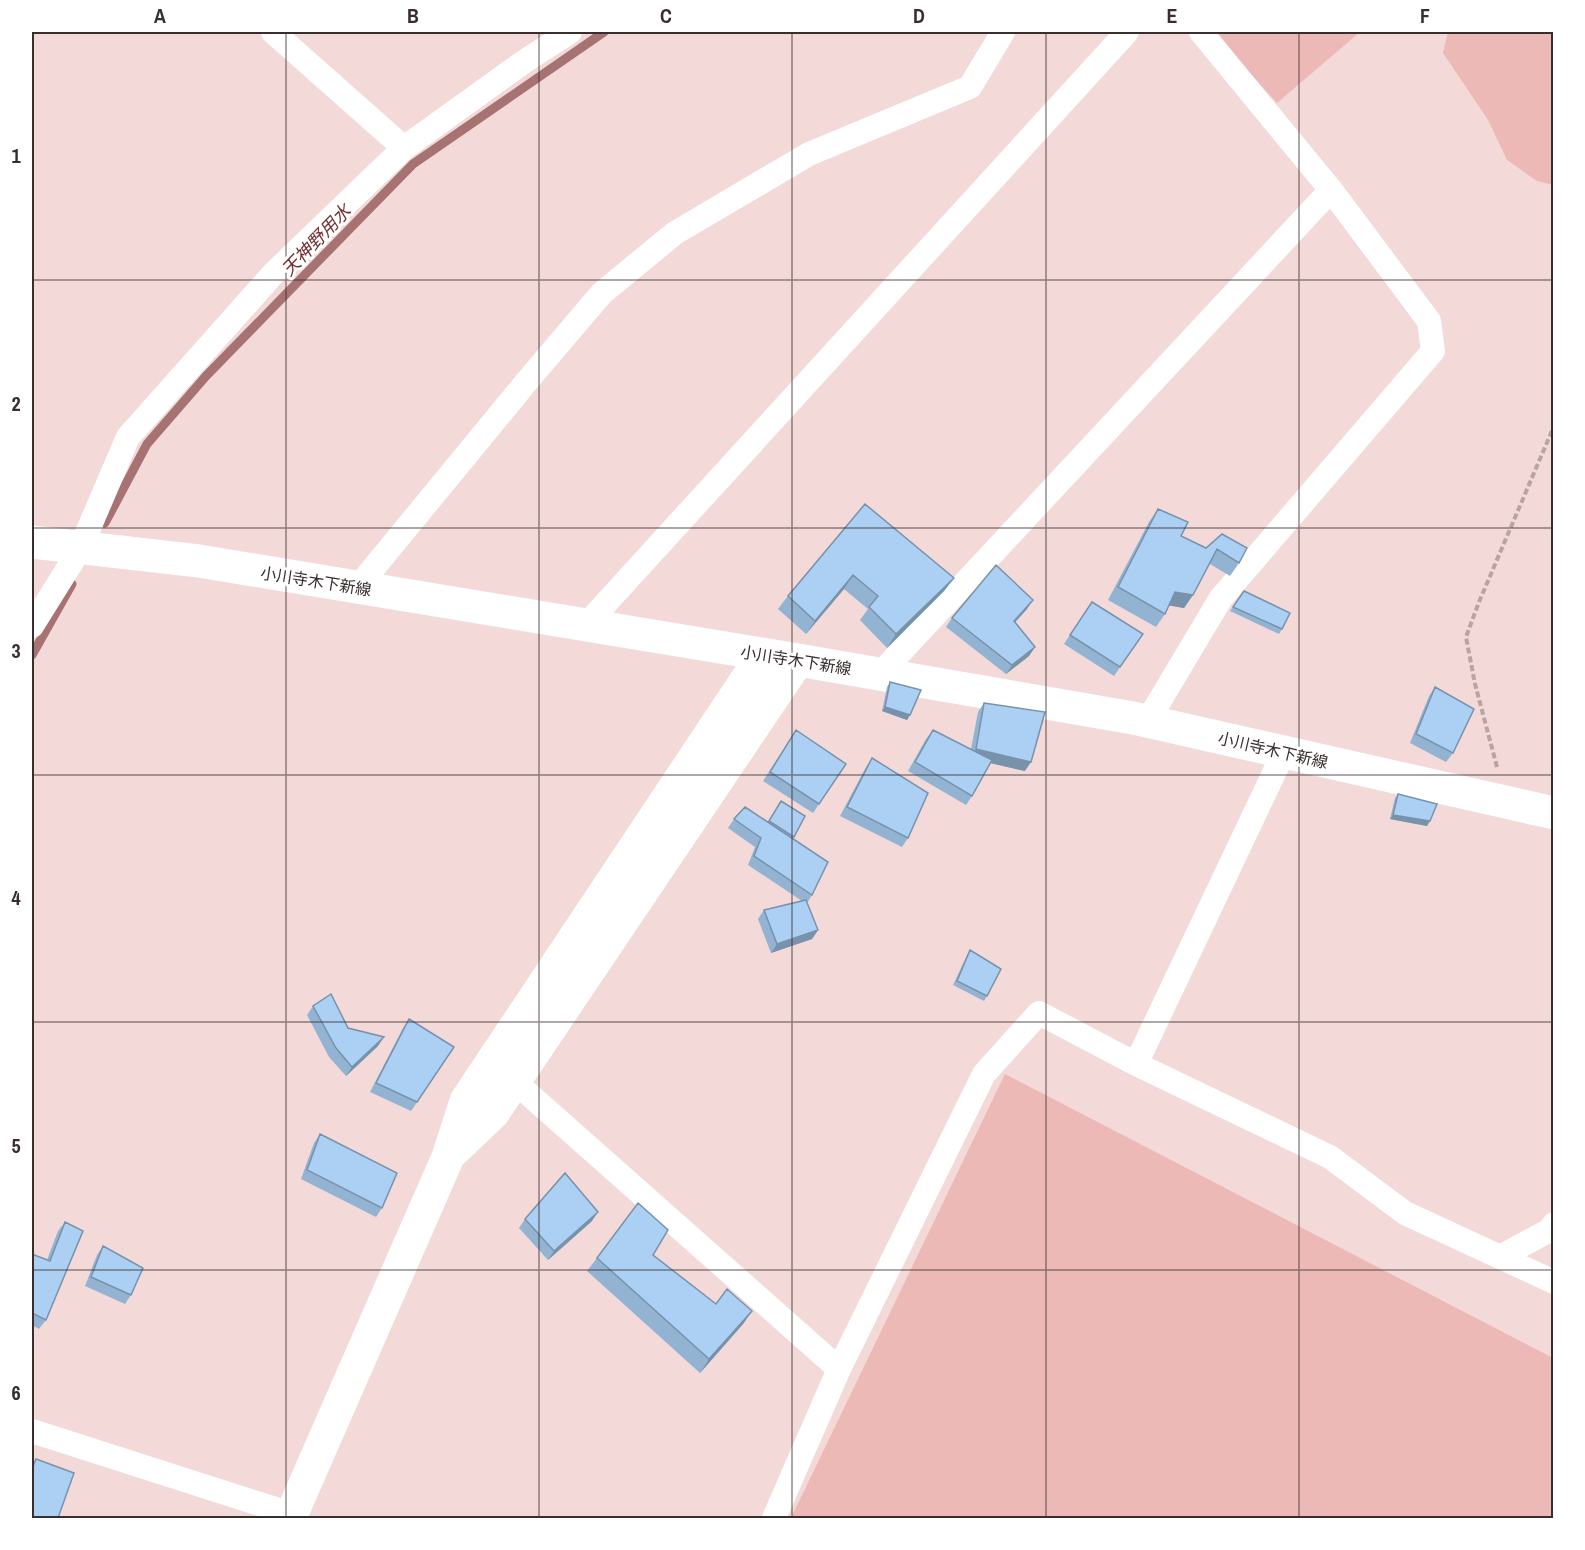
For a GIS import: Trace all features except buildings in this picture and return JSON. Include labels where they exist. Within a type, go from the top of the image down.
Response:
[{"type":"street","points":[[273,32],[404,148]]},
{"type":"street","points":[[32,626],[80,549],[128,437],[273,274],[404,148],[525,61],[570,32]]},
{"type":"street","points":[[357,588],[602,293],[675,233],[809,154],[970,87],[1003,32]]},
{"type":"street","points":[[1147,722],[1221,598],[1433,351],[1430,321],[1331,190],[1201,32]]},
{"type":"street","points":[[585,626],[1121,33]]},
{"type":"street","points":[[880,674],[1331,190]]},
{"type":"street","name":"小川寺木下新線","points":[[32,542],[199,561],[880,674],[1147,722],[1554,813]]},
{"type":"street","points":[[32,1431],[290,1516],[448,1157],[466,1101],[763,655]]},
{"type":"street","points":[[448,1157],[493,1113],[798,660]]},
{"type":"street","points":[[1136,1064],[1284,752]]},
{"type":"street","points":[[774,1518],[838,1369],[984,1074],[1039,1013],[1136,1064],[1330,1157],[1405,1213],[1554,1282]]},
{"type":"street","points":[[514,1081],[838,1369]]},
{"type":"street","points":[[1500,1257],[1550,1230],[1554,1224]]},
{"type":"path","points":[[1507,802],[1475,684],[1466,638],[1554,426]]},
{"type":"shaded area","points":[[1212,32],[1360,32],[1277,103]]},
{"type":"shaded area","points":[[1448,32],[1553,32],[1553,185],[1537,181],[1507,160],[1488,120],[1443,53]]},
{"type":"shaded area","points":[[1005,1074],[1553,1358],[1553,1518],[791,1518]]},
{"type":"waterway","name":"天神野用水","points":[[105,523],[147,444],[206,376],[413,164],[604,32]]},
{"type":"waterway","name":"天神野用水","points":[[32,655],[72,584]]}]
